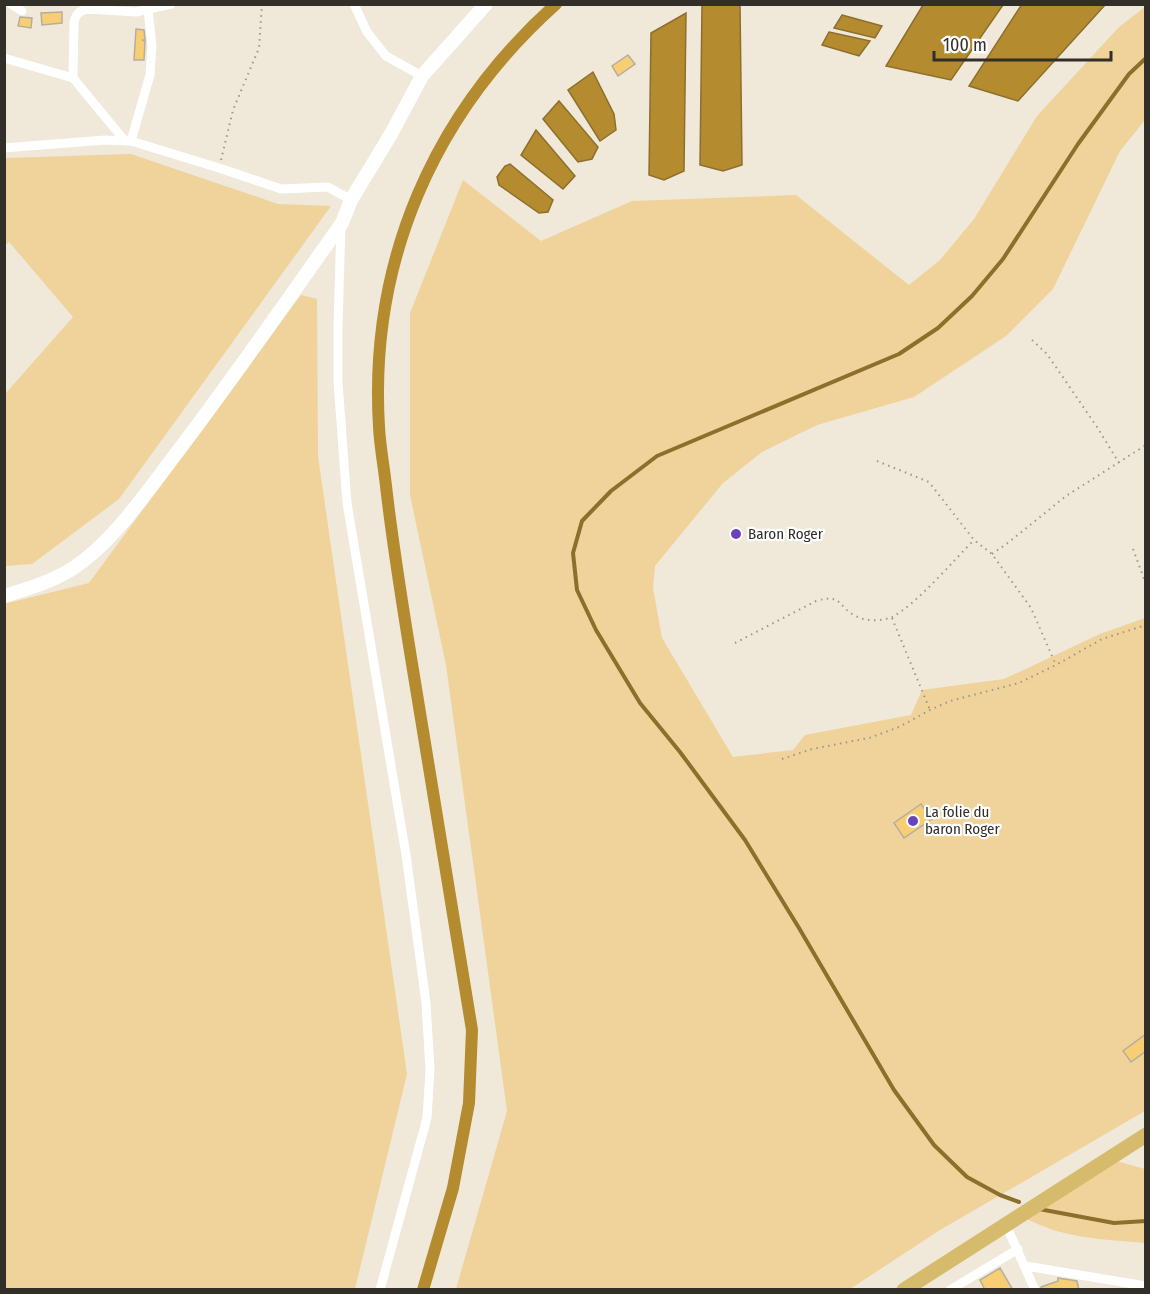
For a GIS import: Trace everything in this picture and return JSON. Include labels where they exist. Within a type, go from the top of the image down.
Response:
[{"type":"main road","points":[[904,1290],[1146,1135]]},
{"type":"street","points":[[11,4],[22,11]]},
{"type":"street","points":[[73,78],[74,23],[80,10],[148,9],[171,4]]},
{"type":"street","points":[[354,4],[368,32],[386,56],[422,76]]},
{"type":"street","points":[[4,596],[47,582],[71,569],[106,540],[150,488],[222,394],[342,223],[351,201],[422,76],[486,4]]},
{"type":"street","points":[[128,141],[150,75],[152,46],[148,9]]},
{"type":"street","points":[[4,58],[73,78],[128,141]]},
{"type":"street","points":[[4,148],[105,140],[128,141],[281,189],[328,187],[351,201]]},
{"type":"street","points":[[342,223],[338,382],[347,503],[406,855],[426,1003],[430,1070],[427,1118],[380,1290]]},
{"type":"street","points":[[1006,1225],[1035,1290]]},
{"type":"street","points":[[950,1290],[1018,1249]]},
{"type":"street","points":[[1026,1266],[1119,1285],[1146,1286]]},
{"type":"path","points":[[219,168],[233,110],[259,48],[262,4]]},
{"type":"path","points":[[1032,340],[1047,354],[1119,463]]},
{"type":"path","points":[[992,554],[1065,496],[1146,445]]},
{"type":"path","points":[[877,460],[929,482],[974,540],[992,554],[1031,608],[1056,665]]},
{"type":"path","points":[[735,643],[816,601],[829,597],[836,599],[856,616],[875,621],[891,617],[908,605],[974,540]]},
{"type":"path","points":[[1133,549],[1146,584]]},
{"type":"path","points":[[891,617],[930,710]]},
{"type":"path","points":[[782,759],[812,749],[869,738],[899,727],[950,702],[1019,683],[1102,639],[1146,625]]},
{"type":"shaded area","points":[[1022,4],[1105,5],[1018,101],[969,86]]},
{"type":"shaded area","points":[[702,5],[740,5],[742,165],[723,171],[700,165]]},
{"type":"shaded area","points":[[923,5],[1003,5],[951,80],[886,66]]},
{"type":"shaded area","points":[[1145,7],[1145,120],[1120,151],[1053,289],[1006,336],[914,397],[817,425],[762,452],[723,483],[655,566],[653,588],[662,638],[733,757],[793,750],[805,735],[911,715],[922,690],[1004,679],[1100,634],[1145,618],[1145,1111],[940,1230],[850,1289],[456,1289],[507,1111],[446,665],[410,495],[410,313],[463,180],[541,241],[632,201],[796,195],[909,285],[940,260],[974,219],[1037,116],[1119,27]]},
{"type":"shaded area","points":[[686,13],[684,171],[664,180],[649,175],[651,33]]},
{"type":"shaded area","points":[[842,15],[882,26],[875,38],[834,28]]},
{"type":"shaded area","points":[[829,32],[870,41],[859,56],[822,45]]},
{"type":"shaded area","points":[[593,72],[614,114],[616,130],[600,141],[568,90]]},
{"type":"shaded area","points":[[559,101],[598,147],[592,159],[578,162],[543,119]]},
{"type":"shaded area","points":[[536,130],[575,176],[563,189],[521,155]]},
{"type":"shaded area","points":[[131,154],[278,204],[331,206],[119,499],[32,564],[5,566],[5,394],[73,317],[9,242],[5,245],[5,158]]},
{"type":"shaded area","points":[[510,164],[553,200],[548,212],[539,213],[499,185],[497,177],[505,166]]},
{"type":"shaded area","points":[[301,295],[317,299],[318,456],[407,1074],[355,1289],[5,1289],[4,604],[89,583]]},
{"type":"shaded area","points":[[1113,1160],[1145,1169],[1145,1243],[1070,1234],[1041,1226],[1027,1219]]},
{"type":"building","points":[[62,12],[62,23],[42,25],[41,13]]},
{"type":"building","points":[[20,17],[32,18],[31,28],[18,26]]},
{"type":"building","points":[[136,29],[144,30],[145,40],[142,40],[145,41],[144,60],[134,60]]},
{"type":"building","points":[[628,55],[635,64],[618,76],[612,66]]},
{"type":"building","name":"La folie du baron Roger","points":[[921,804],[932,819],[904,838],[894,823]]},
{"type":"building","points":[[1146,1034],[1146,1051],[1131,1062],[1123,1051]]},
{"type":"building","points":[[1000,1268],[1013,1290],[985,1290],[980,1280]]},
{"type":"building","points":[[1058,1278],[1077,1281],[1079,1290],[1042,1290],[1041,1287],[1058,1281]]},
{"type":"waterway","points":[[423,1290],[453,1188],[469,1103],[472,1030],[409,647],[380,434],[379,366],[385,307],[398,250],[418,195],[443,143],[475,93],[513,47],[556,4]]},
{"type":"waterway","points":[[1019,1202],[1000,1195],[967,1177],[934,1145],[894,1090],[745,840],[680,752],[640,703],[596,630],[577,590],[573,553],[582,521],[611,491],[657,456],[899,354],[938,328],[972,296],[1003,259],[1078,144],[1129,74],[1146,58]]},
{"type":"waterway","points":[[1039,1209],[1114,1223],[1146,1221]]},
{"type":"place","name":"Baron Roger","points":[[736,534]]},
{"type":"place","name":"La folie du baron Roger","points":[[913,821]]}]
